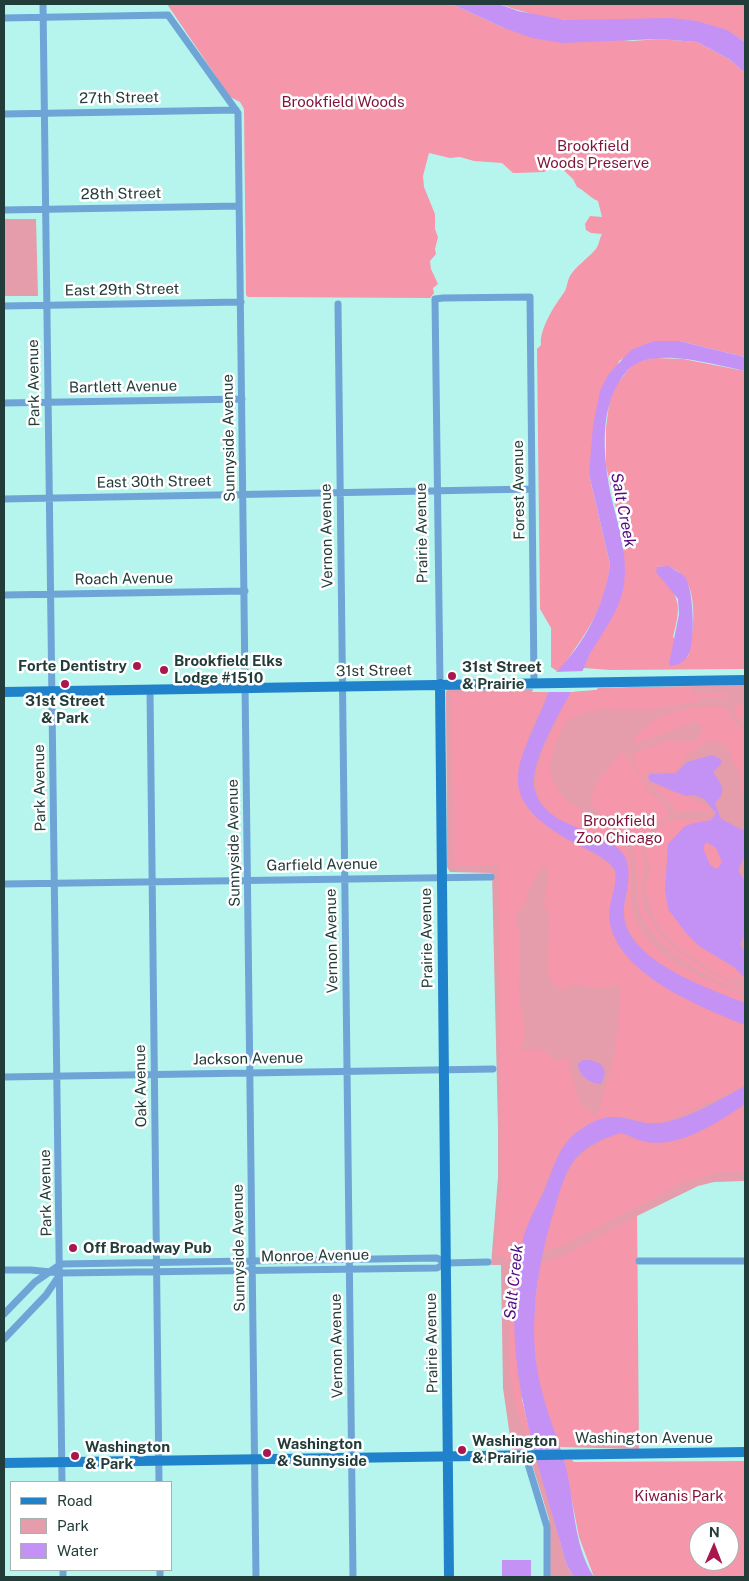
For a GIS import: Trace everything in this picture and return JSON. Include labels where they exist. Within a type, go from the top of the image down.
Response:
[{"type":"street","name":"Park Avenue","points":[[43,4],[61,1264],[62,1481]]},
{"type":"street","points":[[4,18],[168,15],[236,110]]},
{"type":"street","name":"27th Street","points":[[4,114],[236,110]]},
{"type":"street","name":"Sunnyside Avenue","points":[[236,110],[238,113],[244,495],[256,1577]]},
{"type":"street","name":"28th Street","points":[[4,210],[239,206]]},
{"type":"street","name":"Forest Avenue","points":[[435,299],[530,297],[534,682]]},
{"type":"street","name":"Prairie Avenue","points":[[435,299],[449,1577]]},
{"type":"street","name":"East 29th Street","points":[[4,306],[241,302]]},
{"type":"street","name":"Vernon Avenue","points":[[338,304],[353,1577]]},
{"type":"street","name":"Bartlett Avenue","points":[[4,403],[242,399]]},
{"type":"street","name":"East 30th Street","points":[[4,499],[532,489]]},
{"type":"street","name":"Roach Avenue","points":[[4,595],[245,591]]},
{"type":"street","name":"31st Street","points":[[4,692],[745,680]]},
{"type":"street","name":"Oak Avenue","points":[[150,690],[159,1481]]},
{"type":"street","name":"Garfield Avenue","points":[[4,884],[491,876]]},
{"type":"street","name":"Jackson Avenue","points":[[4,1077],[493,1069]]},
{"type":"street","name":"Monroe Avenue","points":[[61,1264],[437,1258],[446,1263]]},
{"type":"street","points":[[639,1261],[745,1261]]},
{"type":"street","name":"Monroe Avenue","points":[[4,1270],[61,1273],[437,1268],[446,1263],[488,1262]]},
{"type":"street","points":[[4,1314],[35,1282],[61,1264]]},
{"type":"street","points":[[4,1339],[46,1295],[61,1273]]},
{"type":"street","name":"Washington Avenue","points":[[4,1463],[745,1452]]},
{"type":"street","points":[[530,1454],[547,1527],[547,1577]]},
{"type":"green space","name":"Brookfield Woods","points":[[167,4],[452,4],[504,28],[632,41],[659,39],[697,42],[729,59],[745,73],[745,357],[679,341],[654,341],[619,361],[589,474],[610,564],[608,580],[600,607],[594,618],[563,666],[557,671],[551,667],[551,628],[540,609],[537,349],[541,345],[542,332],[548,318],[564,292],[570,276],[598,245],[602,234],[591,233],[586,230],[585,224],[590,216],[602,217],[598,201],[577,187],[573,179],[557,164],[544,172],[513,173],[502,163],[474,161],[460,157],[450,158],[429,153],[423,176],[424,187],[435,214],[435,229],[438,237],[435,249],[436,254],[430,261],[431,269],[438,284],[433,288],[434,293],[430,298],[248,297],[246,295],[244,109],[240,102],[230,97]]},
{"type":"green space","points":[[499,4],[745,4],[745,42],[724,30],[680,20],[566,20],[523,12]]},
{"type":"green space","points":[[4,219],[36,219],[38,296],[4,296]]},
{"type":"green space","points":[[655,358],[683,359],[745,371],[745,669],[611,670],[583,668],[624,584],[623,537],[606,466],[606,428],[609,404],[614,388],[636,362]],"holes":[[[657,567],[672,568],[682,575],[689,586],[692,600],[693,630],[688,657],[673,637],[678,616],[675,595],[657,572]]]},
{"type":"green space","name":"Brookfield Zoo Chicago","points":[[745,685],[745,1181],[714,1182],[698,1186],[637,1216],[639,1449],[559,1447],[533,1317],[540,1263],[520,1262],[522,1401],[534,1450],[512,1450],[503,1388],[501,1265],[491,1265],[498,1177],[492,873],[450,872],[447,867],[446,692],[448,689],[533,689],[532,692],[547,692],[564,703],[571,692],[596,691],[598,688]]},
{"type":"green space","points":[[630,687],[683,687],[691,688],[693,694],[727,693],[727,697],[701,697],[697,702],[658,708],[593,711],[574,717],[564,726],[554,748],[550,766],[552,778],[557,789],[567,800],[608,827],[623,843],[631,864],[632,902],[636,920],[645,936],[658,950],[675,962],[745,996],[745,1003],[690,981],[653,959],[639,945],[628,929],[624,904],[628,881],[610,844],[598,835],[572,826],[557,818],[539,800],[535,779],[537,768],[571,692]]},
{"type":"green space","points":[[547,692],[545,702],[529,733],[521,793],[527,805],[534,815],[554,831],[589,851],[615,870],[615,883],[610,908],[611,922],[616,941],[625,954],[648,975],[674,992],[702,1007],[745,1025],[745,1086],[665,1122],[644,1123],[626,1117],[598,1120],[579,1130],[561,1148],[528,1225],[515,1284],[517,1378],[533,1448],[517,1413],[510,1376],[509,1286],[517,1262],[495,1254],[501,1182],[498,865],[454,866],[451,693]],"holes":[[[542,866],[547,867],[548,883],[544,903],[549,917],[548,970],[552,982],[557,988],[564,989],[574,984],[593,988],[619,986],[621,991],[614,1056],[597,1117],[580,1103],[566,1057],[557,1061],[539,1048],[525,1051],[521,1049],[525,1029],[519,996],[520,934],[515,916],[524,905],[530,887]]]},
{"type":"green space","points":[[745,704],[745,725],[736,717],[734,711],[737,705]]},
{"type":"green space","points":[[711,706],[726,708],[734,721],[745,731],[745,802],[741,790],[741,777],[725,744],[719,742],[707,742],[697,747],[684,759],[678,770],[674,772],[650,771],[645,775],[648,783],[639,772],[632,754],[666,741],[697,741],[701,733],[702,725],[694,721],[636,744],[633,739],[641,730],[659,718],[678,710],[689,708]]},
{"type":"green space","points":[[623,751],[650,793],[664,804],[669,815],[652,828],[643,842],[642,849],[645,868],[641,884],[643,906],[659,933],[674,948],[719,978],[745,988],[745,992],[715,979],[681,959],[654,935],[644,921],[639,907],[635,859],[630,843],[627,837],[600,813],[591,802],[595,785]]},
{"type":"green space","points":[[648,783],[690,798],[713,811],[677,812]]},
{"type":"green space","points":[[716,813],[711,820],[694,823],[681,925],[699,946],[734,967],[745,978],[745,982],[736,976],[733,979],[723,978],[678,947],[663,932],[654,919],[644,886],[650,870],[645,850],[646,843],[660,826],[670,820],[708,820]]},
{"type":"green space","points":[[706,842],[716,848],[722,862],[717,869],[710,865],[702,848]]},
{"type":"green space","points":[[745,1104],[745,1171],[718,1172],[684,1182],[562,1246],[543,1251],[557,1194],[564,1178],[586,1151],[601,1141],[621,1133],[642,1141],[656,1143],[683,1138],[710,1126]]},
{"type":"green space","points":[[637,1216],[638,1444],[567,1445],[567,1447],[559,1447],[543,1400],[534,1349],[534,1309],[541,1263],[566,1254]]},
{"type":"green space","points":[[537,1458],[567,1566],[574,1577],[550,1577],[549,1519],[532,1464],[533,1460]]},
{"type":"green space","name":"Kiwanis Park","points":[[564,1460],[572,1460],[574,1462],[745,1461],[745,1577],[594,1577],[579,1537]]},
{"type":"water","points":[[452,4],[499,4],[518,11],[566,20],[672,18],[697,21],[727,30],[745,42],[745,73],[729,59],[697,42],[659,39],[562,43],[532,38],[504,28]]},
{"type":"water","name":"Salt Creek","points":[[654,341],[679,341],[745,357],[745,371],[701,361],[667,358],[652,359],[638,363],[628,370],[618,383],[611,398],[607,415],[605,450],[609,484],[624,552],[624,585],[615,612],[590,654],[550,731],[537,764],[534,778],[535,790],[541,803],[550,813],[573,826],[611,843],[625,857],[629,871],[624,908],[626,926],[636,942],[650,957],[669,969],[689,980],[745,1003],[745,1025],[686,999],[646,974],[629,959],[617,942],[610,923],[609,916],[615,883],[615,870],[599,856],[567,839],[544,823],[529,809],[521,794],[518,779],[520,763],[554,676],[585,636],[604,594],[610,564],[589,474],[593,426],[600,391],[608,375],[631,350]]},
{"type":"water","points":[[669,566],[684,576],[688,583],[693,617],[690,651],[684,661],[671,666],[669,664],[679,614],[678,599],[656,572],[657,567]]},
{"type":"water","points":[[712,755],[722,760],[713,772],[722,788],[721,795],[715,803],[721,819],[745,831],[745,855],[738,870],[745,882],[745,935],[740,944],[745,953],[745,978],[734,967],[699,946],[686,933],[668,909],[665,890],[668,844],[685,826],[711,820],[716,813],[704,799],[694,795],[686,796],[673,791],[650,781],[648,777],[650,774],[676,773],[687,762]],"holes":[[[706,842],[716,848],[722,862],[717,869],[710,865],[703,848]]]},
{"type":"water","points":[[583,1060],[594,1061],[602,1066],[605,1073],[601,1084],[597,1084],[582,1075],[578,1064]]},
{"type":"water","name":"Salt Creek","points":[[745,1086],[745,1104],[710,1126],[683,1138],[656,1143],[642,1141],[621,1133],[596,1143],[575,1159],[562,1186],[550,1223],[541,1262],[535,1301],[534,1341],[541,1387],[568,1474],[578,1535],[587,1564],[594,1577],[574,1577],[567,1566],[533,1445],[517,1365],[514,1324],[516,1282],[525,1233],[560,1153],[571,1138],[589,1124],[611,1117],[620,1117],[646,1123],[666,1122],[707,1107]]},
{"type":"water","points":[[502,1560],[531,1560],[531,1577],[502,1577]]},
{"type":"pier","points":[[585,671],[574,692],[544,692],[553,672]]},
{"type":"place","name":"Forte Dentistry","points":[[137,666]]},
{"type":"place","name":"Brookfield Elks Lodge #1510","points":[[164,670]]},
{"type":"place","name":"31st Street & Prairie","points":[[452,676]]},
{"type":"place","name":"31st Street & Park","points":[[65,684]]},
{"type":"place","name":"Off Broadway Pub","points":[[73,1248]]},
{"type":"place","name":"Washington & Prairie","points":[[462,1450]]},
{"type":"place","name":"Washington & Sunnyside","points":[[267,1453]]},
{"type":"place","name":"Washington & Park","points":[[75,1456]]},
{"type":"park label","name":"Brookfield Woods Preserve","points":[[593,154]]}]
